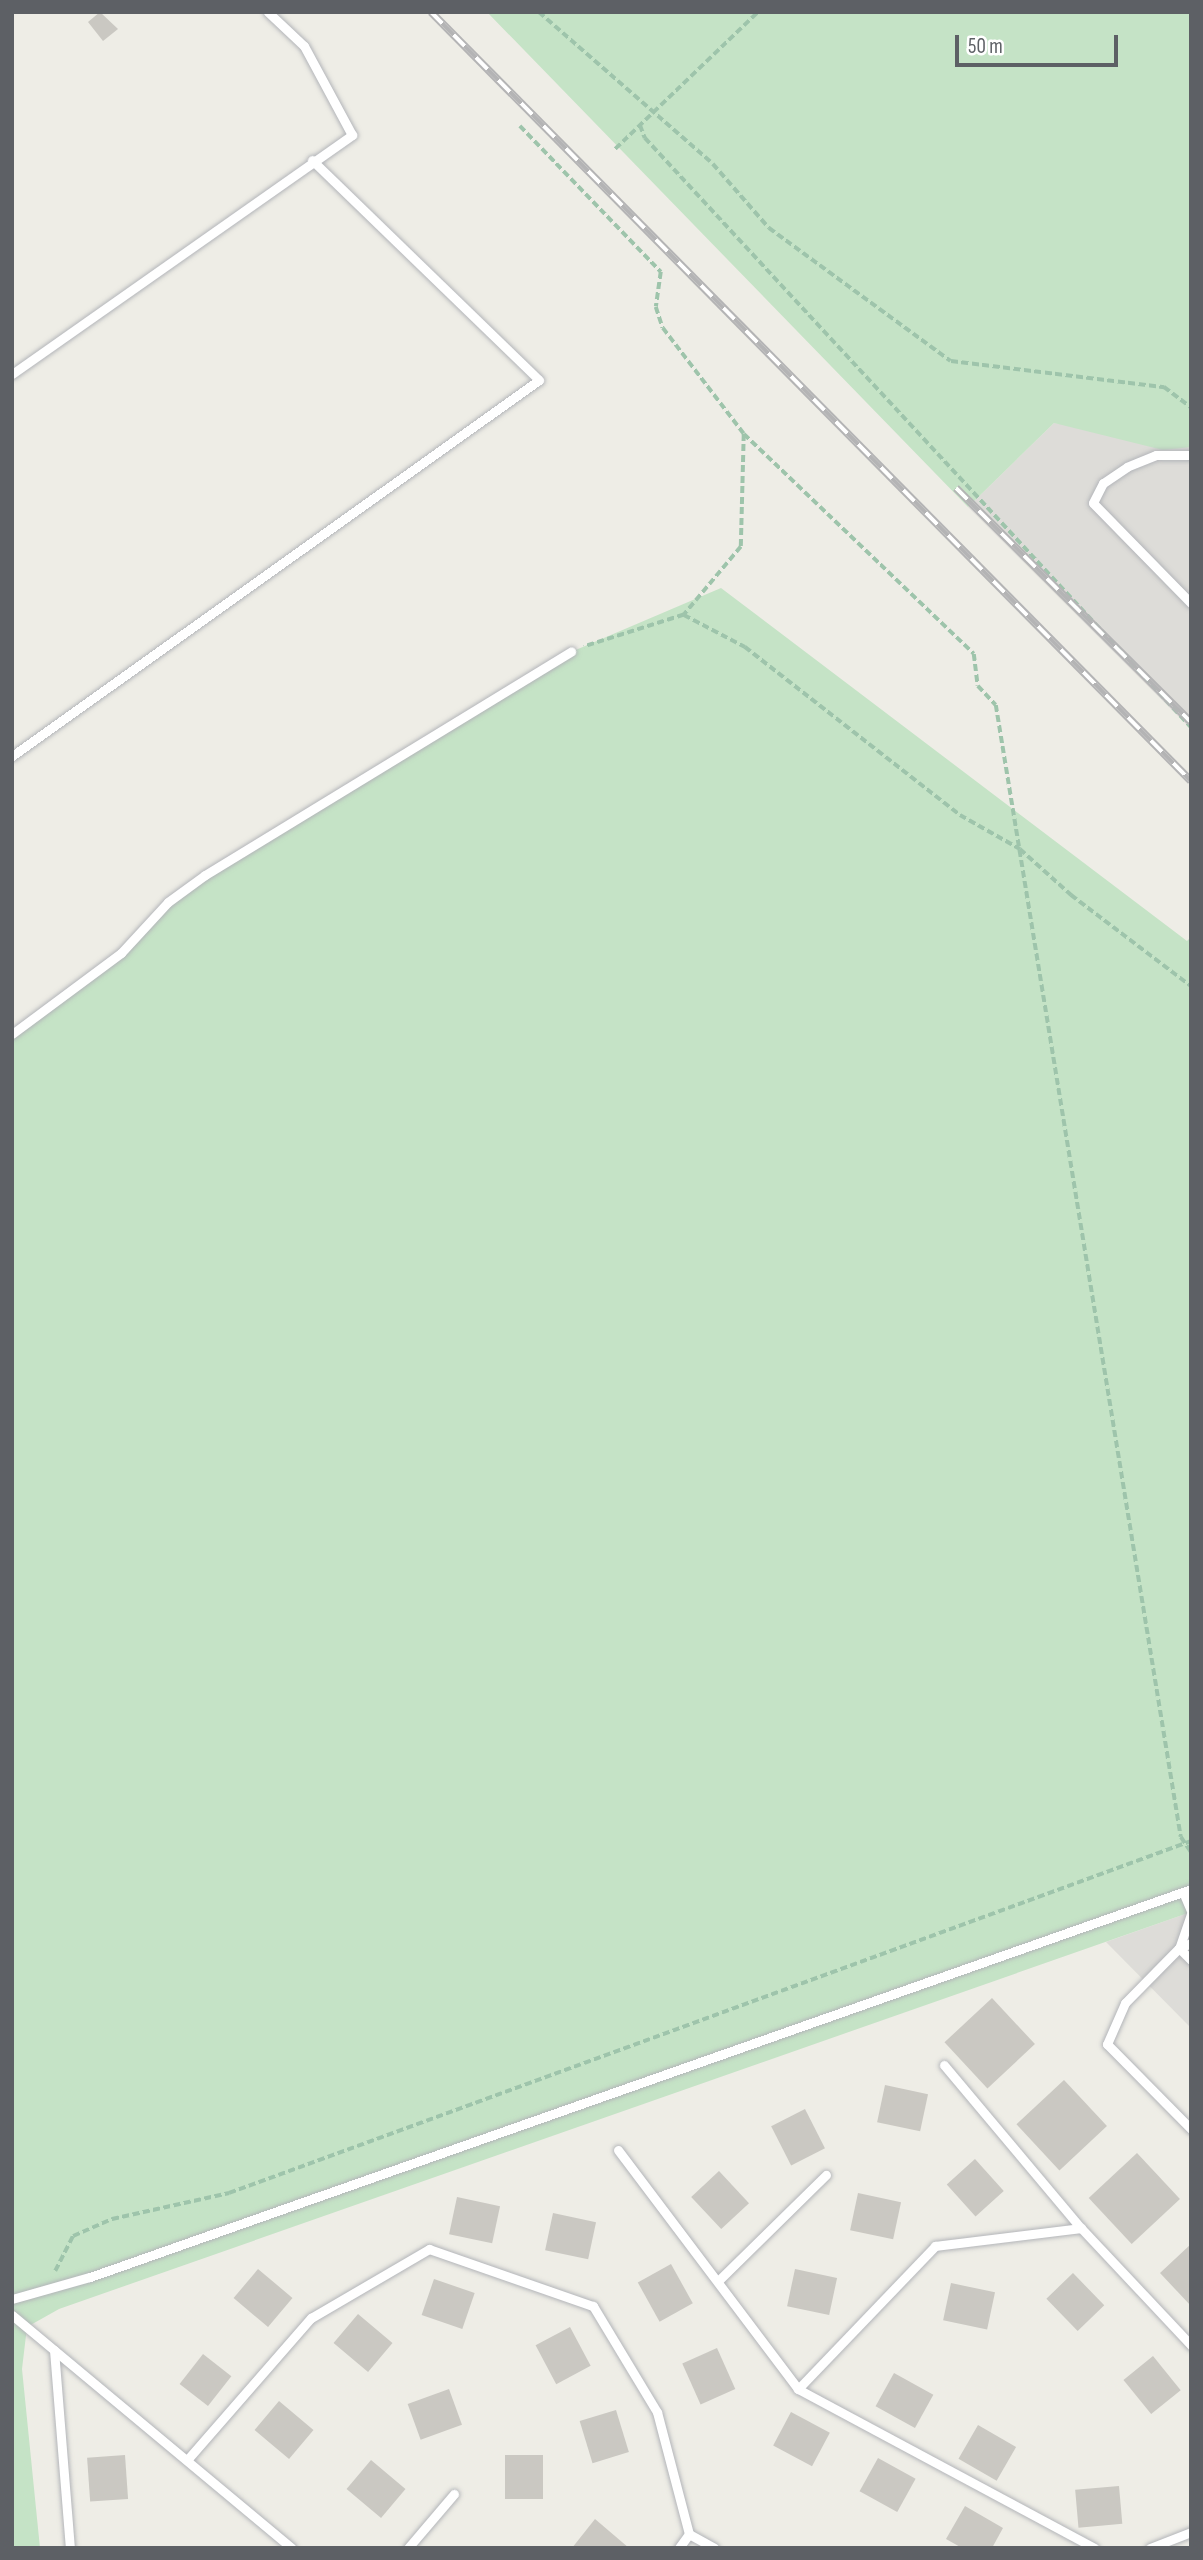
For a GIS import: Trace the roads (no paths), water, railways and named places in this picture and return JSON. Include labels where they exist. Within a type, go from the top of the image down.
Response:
[{"type":"lane","points":[[12,374],[312,160],[352,135],[304,46],[268,12]]},
{"type":"lane","points":[[12,756],[539,380],[312,160]]},
{"type":"lane","points":[[1191,455],[1156,455],[1127,467],[1103,483],[1093,503],[1191,603]]},
{"type":"lane","points":[[12,1034],[121,953],[168,902],[205,875],[571,652]]},
{"type":"lane","points":[[12,2298],[44,2291],[1187,1890],[1191,1912],[1179,1948]]},
{"type":"lane","points":[[1191,1943],[1179,1948],[1125,2003],[1107,2044],[1191,2129]]},
{"type":"lane","points":[[1179,1948],[1191,1960]]},
{"type":"lane","points":[[944,2065],[1081,2228],[1191,2345]]},
{"type":"lane","points":[[618,2150],[719,2280],[798,2389],[1094,2548]]},
{"type":"lane","points":[[719,2280],[826,2175]]},
{"type":"lane","points":[[798,2389],[935,2246],[1081,2228]]},
{"type":"lane","points":[[187,2460],[312,2318],[429,2249],[593,2306],[657,2412],[690,2534],[714,2548]]},
{"type":"lane","points":[[12,2315],[292,2548]]},
{"type":"lane","points":[[54,2350],[70,2548]]},
{"type":"lane","points":[[408,2548],[454,2494]]},
{"type":"lane","points":[[1150,2548],[1191,2532]]},
{"type":"lane","points":[[679,2548],[690,2534]]},
{"type":"railway","points":[[431,12],[1191,781]]},
{"type":"railway","points":[[956,488],[1191,722]]}]
